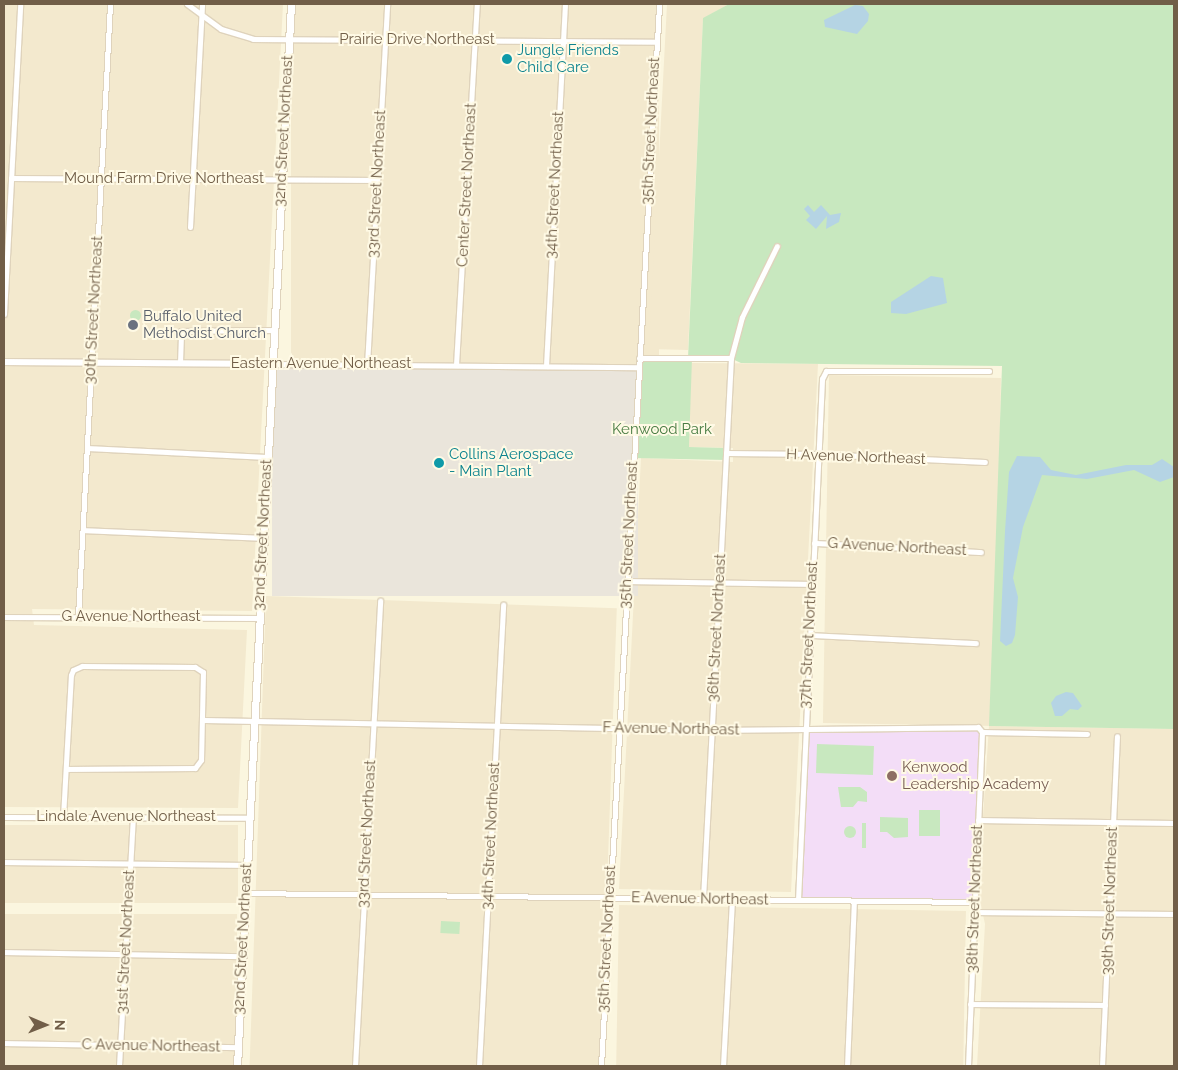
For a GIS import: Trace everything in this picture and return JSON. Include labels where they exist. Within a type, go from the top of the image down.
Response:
[{"type":"main road","name":"32nd Street Northeast","points":[[237,1066],[291,4]]},
{"type":"street","points":[[4,314],[20,4]]},
{"type":"street","name":"30th Street Northeast","points":[[78,617],[110,4]]},
{"type":"street","name":"Prairie Drive Northeast","points":[[187,4],[221,29],[240,37],[656,42]]},
{"type":"street","points":[[190,227],[202,4]]},
{"type":"street","name":"33rd Street Northeast","points":[[367,365],[387,4]]},
{"type":"street","name":"Center Street Northeast","points":[[456,365],[477,4]]},
{"type":"street","name":"34th Street Northeast","points":[[546,366],[565,4]]},
{"type":"street","name":"35th Street Northeast","points":[[601,1066],[659,4]]},
{"type":"street","name":"Mound Farm Drive Northeast","points":[[11,178],[376,180]]},
{"type":"street","name":"36th Street Northeast","points":[[703,899],[730,358],[742,317],[777,246]]},
{"type":"street","points":[[180,363],[181,331],[273,330]]},
{"type":"street","points":[[639,358],[730,358]]},
{"type":"street","name":"Eastern Avenue Northeast","points":[[4,362],[638,367]]},
{"type":"street","name":"37th Street Northeast","points":[[798,900],[804,730],[822,379],[826,371],[989,371]]},
{"type":"street","points":[[87,448],[267,457]]},
{"type":"street","name":"H Avenue Northeast","points":[[726,454],[819,454],[985,462]]},
{"type":"street","points":[[82,530],[263,538]]},
{"type":"street","name":"G Avenue Northeast","points":[[814,543],[981,552]]},
{"type":"street","points":[[626,581],[812,584]]},
{"type":"street","name":"33rd Street Northeast","points":[[355,1066],[380,601]]},
{"type":"street","name":"34th Street Northeast","points":[[479,1066],[503,605]]},
{"type":"street","name":"G Avenue Northeast","points":[[4,617],[259,618]]},
{"type":"street","points":[[810,635],[976,644]]},
{"type":"street","points":[[63,817],[66,769],[73,670],[82,666],[195,667],[204,672],[204,720],[201,760],[195,768],[66,769]]},
{"type":"street","name":"F Avenue Northeast","points":[[204,720],[711,730],[978,727],[982,732],[1086,734]]},
{"type":"street","name":"38th Street Northeast","points":[[968,1066],[982,732]]},
{"type":"street","name":"39th Street Northeast","points":[[1102,1066],[1117,736]]},
{"type":"street","name":"Lindale Avenue Northeast","points":[[4,816],[249,818]]},
{"type":"street","name":"31st Street Northeast","points":[[120,1066],[133,817]]},
{"type":"street","points":[[978,820],[1174,823]]},
{"type":"street","points":[[4,862],[247,865]]},
{"type":"street","name":"E Avenue Northeast","points":[[245,893],[974,902]]},
{"type":"street","points":[[723,1066],[732,899]]},
{"type":"street","points":[[847,1066],[854,900]]},
{"type":"street","points":[[974,912],[1174,914]]},
{"type":"street","points":[[4,952],[242,956]]},
{"type":"street","points":[[970,1004],[1105,1005]]},
{"type":"street","name":"C Avenue Northeast","points":[[4,1043],[238,1047]]},
{"type":"shaded area","points":[[4,4],[283,4],[252,611],[32,609],[34,625],[247,630],[238,808],[4,807]]},
{"type":"shaded area","points":[[291,4],[659,4],[659,365],[291,365]]},
{"type":"shaded area","points":[[667,4],[729,4],[703,19],[688,350],[649,349]]},
{"type":"shaded area","points":[[691,363],[818,364],[791,892],[619,889],[641,458],[733,462],[733,448],[689,447]]},
{"type":"shaded area","points":[[272,364],[638,364],[638,596],[272,596]]},
{"type":"shaded area","points":[[829,375],[1001,378],[995,726],[823,723]]},
{"type":"shaded area","points":[[266,596],[617,608],[601,1066],[250,1066]]},
{"type":"shaded area","points":[[989,726],[1174,729],[1174,1066],[977,1066],[985,924],[978,892]]},
{"type":"shaded area","name":"Kenwood Leadership Academy","points":[[978,727],[982,732],[974,902],[802,898],[804,730]]},
{"type":"shaded area","points":[[4,825],[238,825],[238,903],[4,903]]},
{"type":"shaded area","points":[[619,905],[966,911],[963,1066],[616,1066]]},
{"type":"shaded area","points":[[4,914],[237,914],[237,1066],[4,1066]]},
{"type":"green space","name":"Kenwood Park","points":[[729,4],[1174,4],[1174,729],[989,726],[1002,366],[741,363],[730,358],[692,358],[689,447],[726,448],[726,460],[633,458],[639,358],[688,358],[703,18]]},
{"type":"green space","points":[[135,309],[141,315],[135,321],[129,315]]},
{"type":"green space","points":[[817,744],[874,746],[873,775],[816,773]]},
{"type":"green space","points":[[838,787],[860,787],[867,792],[867,802],[858,801],[853,807],[841,807]]},
{"type":"green space","points":[[919,810],[940,810],[940,836],[919,836]]},
{"type":"green space","points":[[880,817],[908,818],[908,837],[894,838],[887,832],[880,832]]},
{"type":"green space","points":[[862,823],[866,823],[866,848],[862,848]]},
{"type":"green space","points":[[852,826],[855,827],[855,837],[848,838],[845,837],[844,830],[845,827]]},
{"type":"green space","points":[[441,921],[460,922],[459,934],[440,933]]},
{"type":"water","points":[[855,5],[863,6],[869,14],[868,21],[857,34],[825,27],[824,20]]},
{"type":"water","points":[[808,205],[814,212],[821,205],[830,215],[841,213],[839,222],[826,229],[827,216],[816,229],[806,220],[810,216],[804,209]]},
{"type":"water","points":[[931,276],[943,278],[947,303],[906,314],[891,313],[891,302]]},
{"type":"water","points":[[1017,456],[1040,457],[1051,470],[1076,475],[1126,465],[1152,465],[1162,459],[1174,467],[1174,477],[1160,482],[1134,470],[1087,479],[1042,475],[1023,527],[1013,578],[1018,597],[1015,635],[1012,643],[1006,646],[1000,641],[1005,531],[1009,472]]},
{"type":"water","points":[[1066,692],[1073,693],[1082,706],[1078,710],[1070,709],[1062,716],[1055,716],[1051,703],[1056,696]]},
{"type":"place","name":"Jungle Friends Child Care","points":[[507,59]]},
{"type":"place","name":"Buffalo United Methodist Church","points":[[133,325]]},
{"type":"place","name":"Collins Aerospace - Main Plant","points":[[439,463]]},
{"type":"place","name":"Kenwood Leadership Academy","points":[[892,776]]}]
